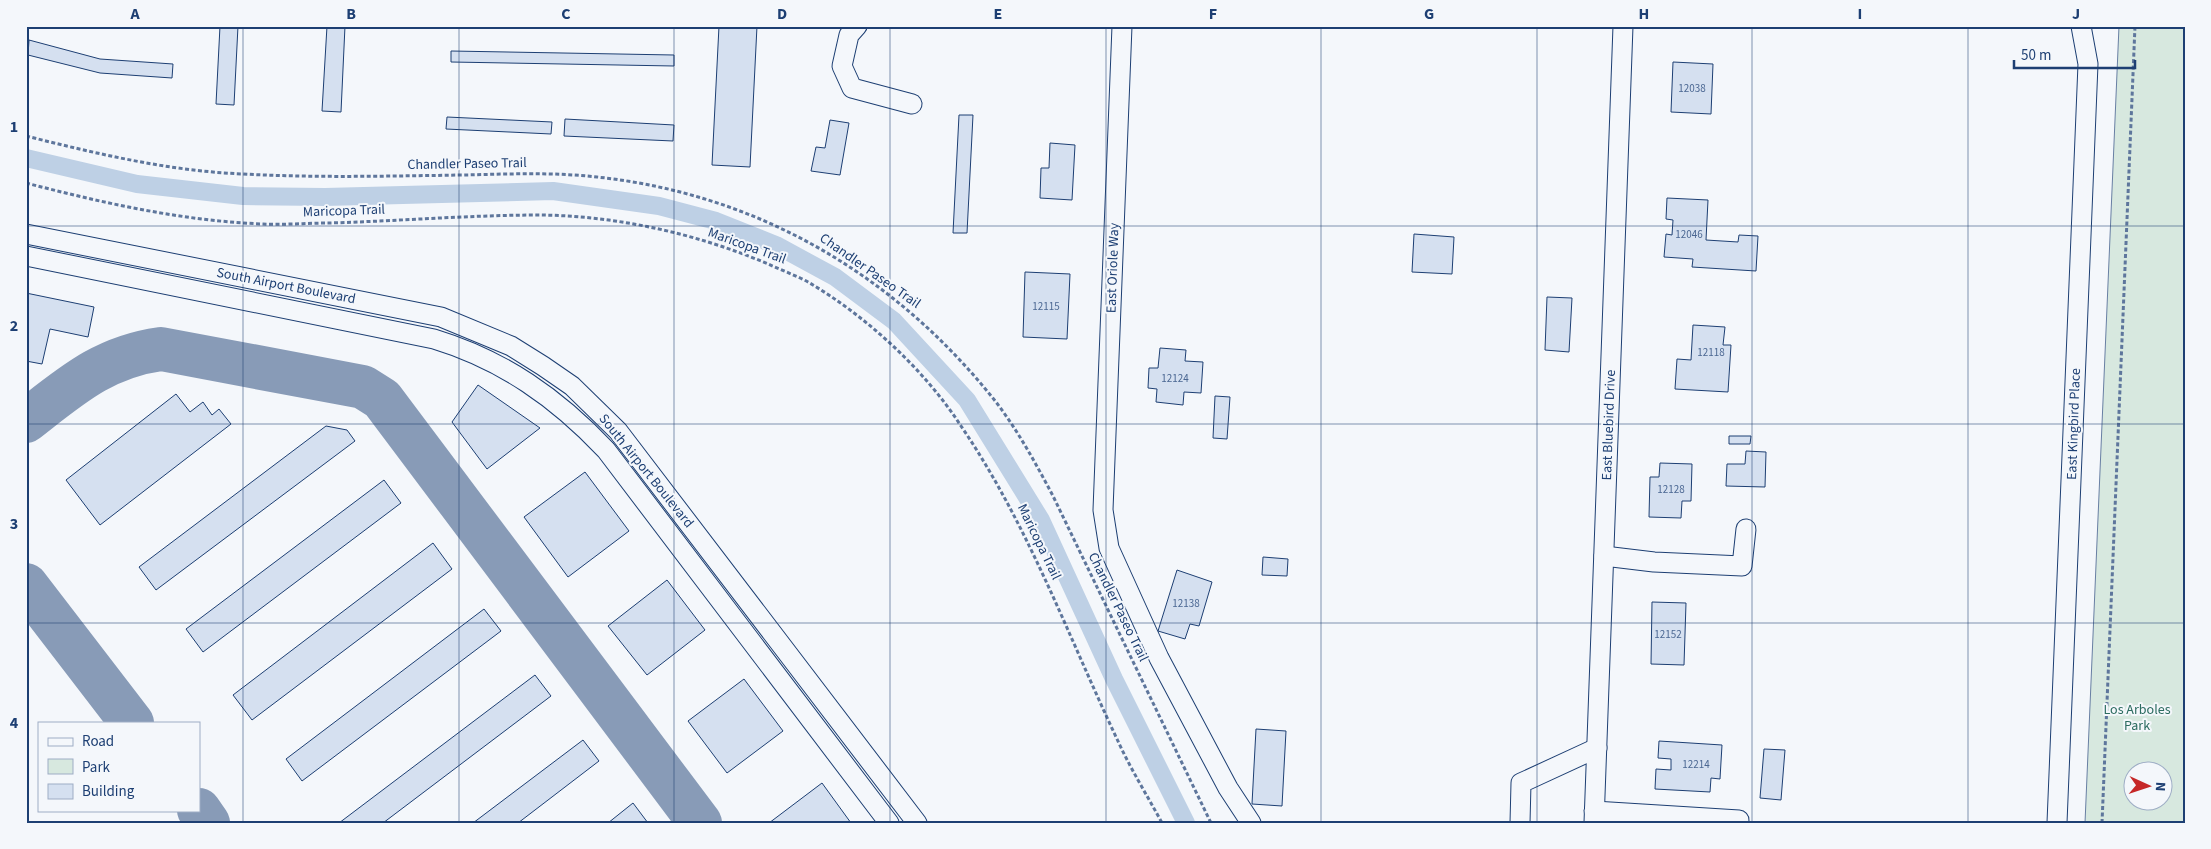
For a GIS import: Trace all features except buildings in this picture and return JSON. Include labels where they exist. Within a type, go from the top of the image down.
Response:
[{"type":"street","points":[[857,26],[849,35],[842,66],[852,88],[912,104]]},
{"type":"street","name":"East Oriole Way","points":[[1122,26],[1103,510],[1109,548],[1159,658],[1228,788],[1251,823]]},
{"type":"street","name":"East Bluebird Drive","points":[[1594,817],[1624,26]]},
{"type":"street","name":"East Kingbird Place","points":[[2058,823],[2088,64],[2081,26]]},
{"type":"street","name":"South Airport Boulevard","points":[[26,234],[441,317],[511,346],[572,386],[595,407],[638,457],[917,823]]},
{"type":"street","name":"South Airport Boulevard","points":[[26,256],[434,339],[460,347],[490,360],[525,380],[581,424],[606,450],[889,823]]},
{"type":"street","points":[[356,322],[362,301]]},
{"type":"street","points":[[1604,556],[1654,562],[1742,566],[1746,529]]},
{"type":"street","points":[[1520,823],[1521,784],[1597,748]]},
{"type":"street","points":[[1594,817],[1739,820]]},
{"type":"path","points":[[2102,823],[2135,26]]},
{"type":"path","name":"Chandler Paseo Trail","points":[[26,136],[117,158],[187,170],[244,174],[357,177],[551,174],[598,177],[702,196],[750,214],[827,251],[912,312],[935,333],[994,399],[1034,460],[1211,823]]},
{"type":"path","name":"Maricopa Trail","points":[[26,183],[141,210],[264,224],[546,215],[608,221],[669,231],[742,253],[806,281],[850,310],[928,380],[960,424],[997,483],[1024,533],[1118,744],[1162,823]]},
{"type":"green space","name":"Los Arboles Park","points":[[2119,26],[2185,26],[2185,823],[2085,823]]},
{"type":"waterway","points":[[26,158],[137,184],[243,196],[325,197],[553,191],[659,206],[716,221],[776,245],[835,277],[894,321],[967,400],[1041,520],[1114,679],[1186,823]]},
{"type":"taxiway","points":[[26,421],[73,385],[105,366],[140,353],[161,349],[363,387],[382,399],[700,823]]},
{"type":"taxiway","points":[[26,585],[131,722]]},
{"type":"taxiway","points":[[200,811],[208,823]]}]
